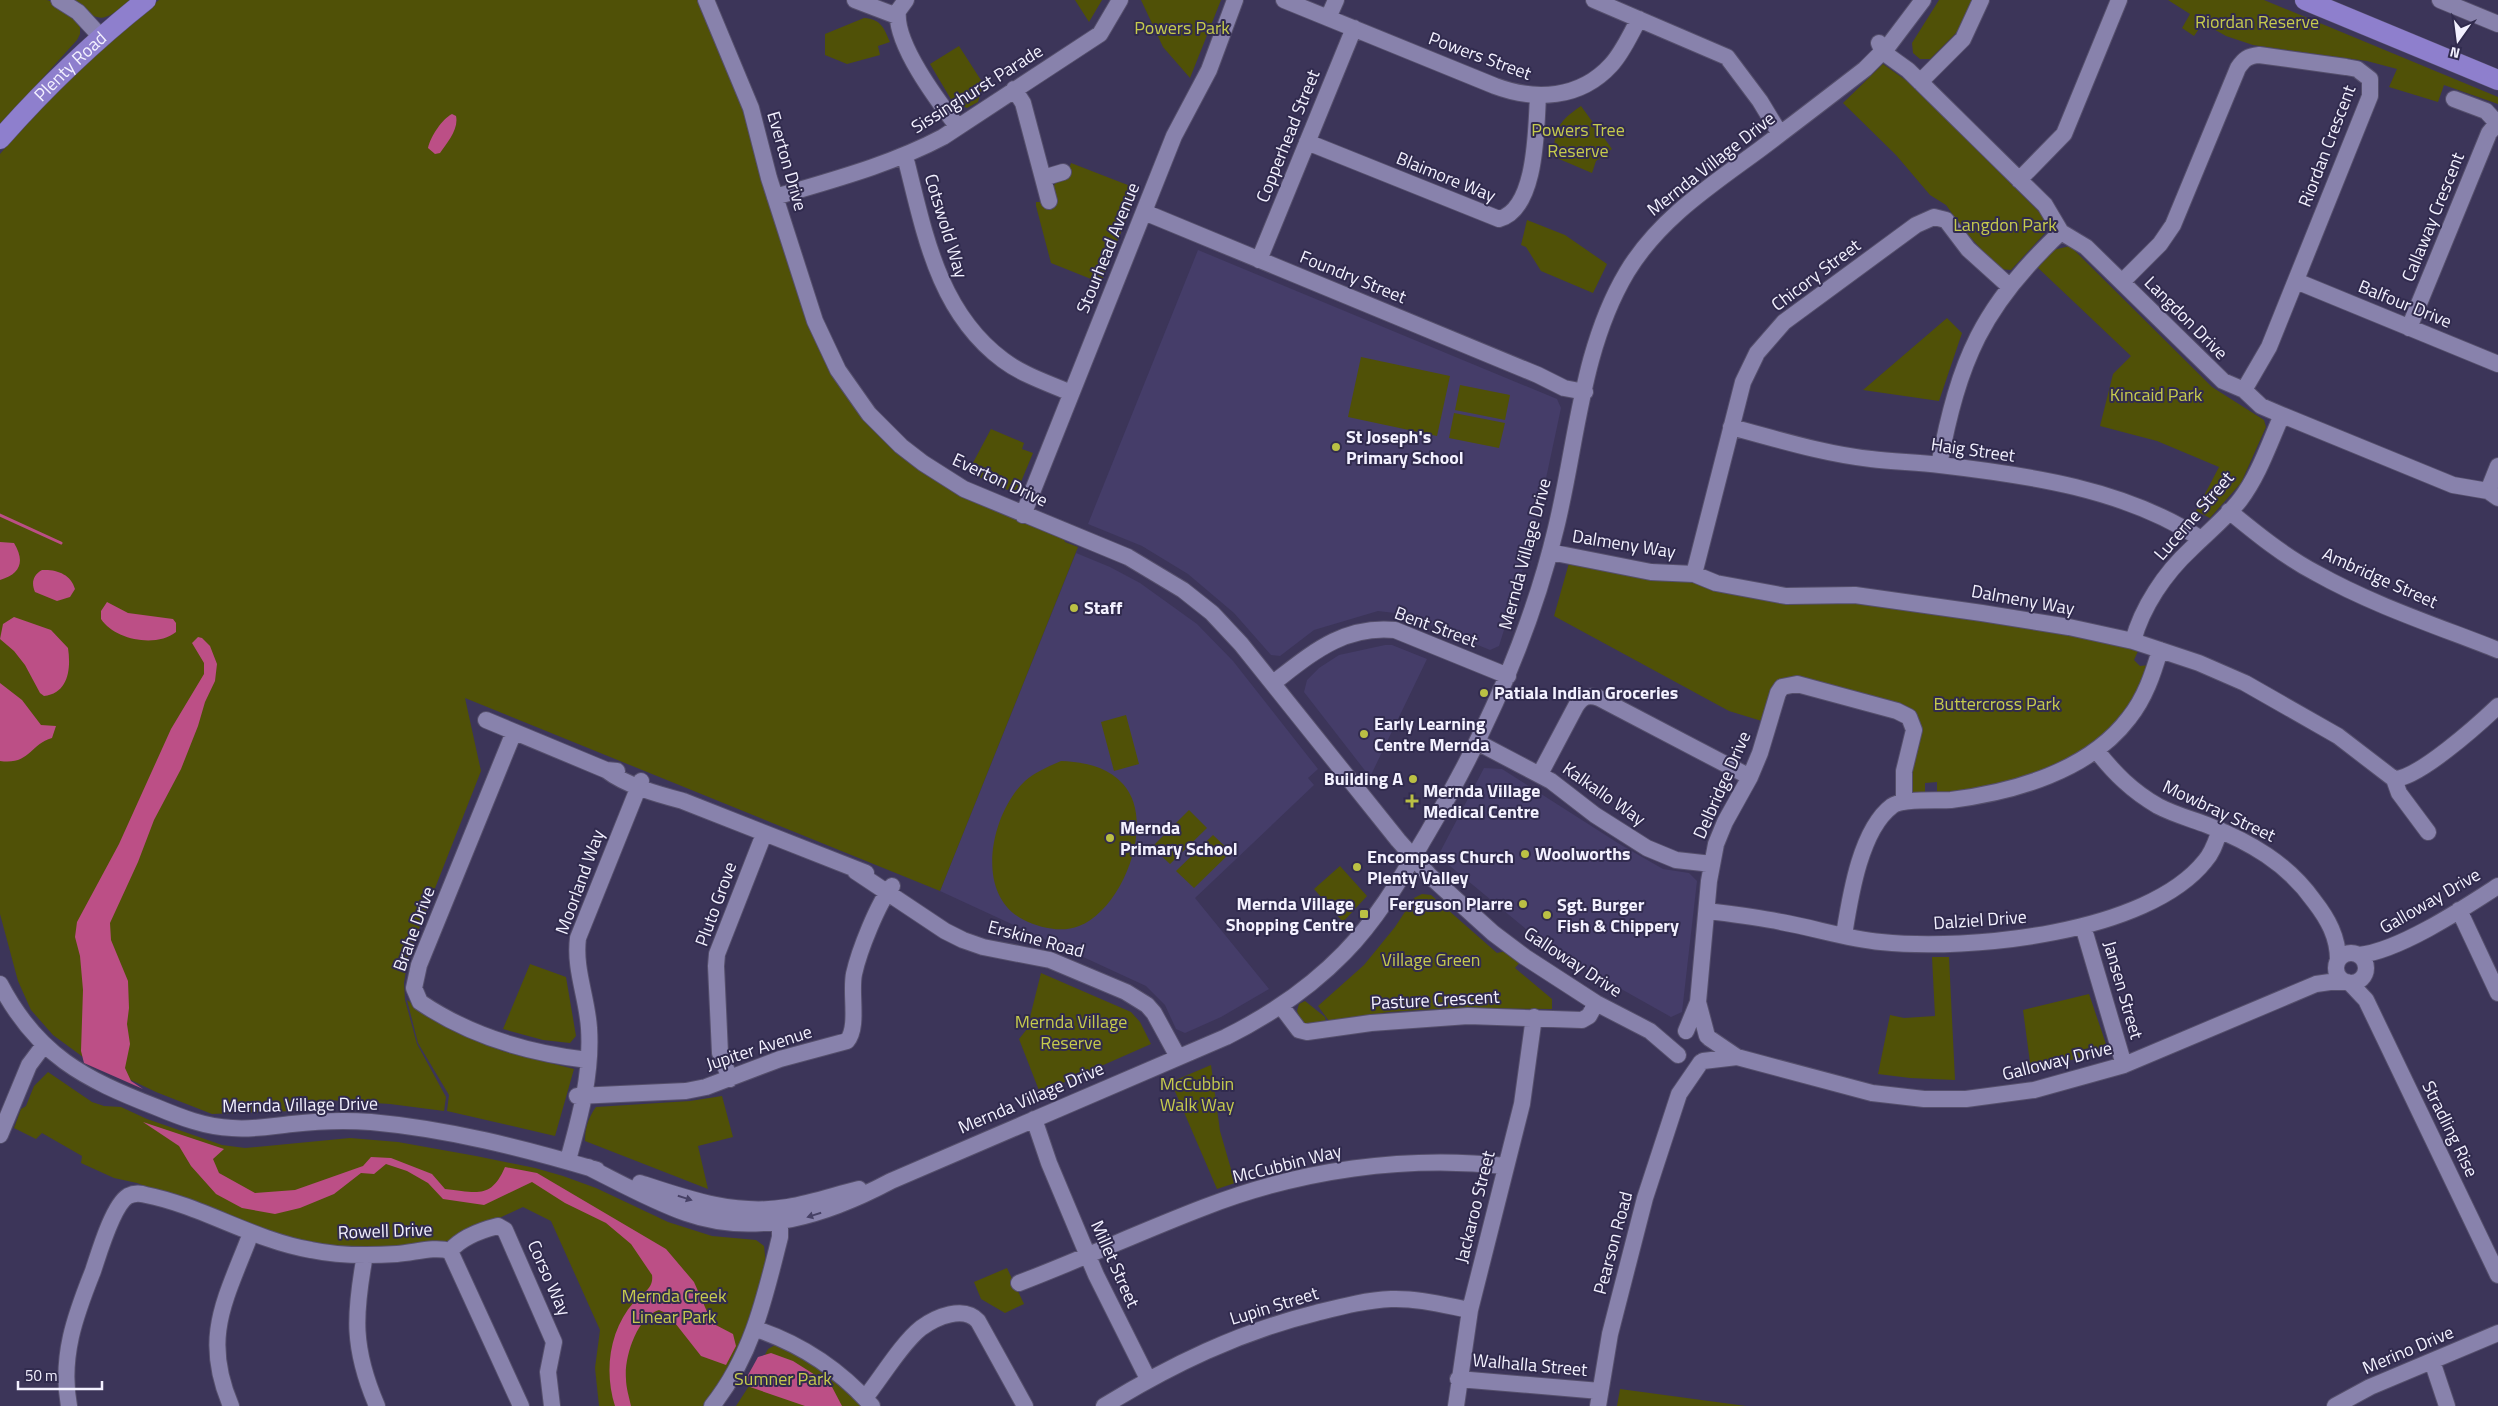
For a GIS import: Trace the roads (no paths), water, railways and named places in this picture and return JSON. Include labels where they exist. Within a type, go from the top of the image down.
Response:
[{"type":"main road","name":"Plenty Road","points":[[0,140],[51,84],[101,37],[146,0]]},
{"type":"main road","points":[[2304,0],[2498,80]]},
{"type":"street","points":[[59,0],[78,12],[101,37]]},
{"type":"street","name":"Everton Drive","points":[[706,0],[751,108],[775,197],[815,321],[838,370],[869,414],[901,446],[944,478],[1023,515],[1128,557],[1184,590],[1225,627],[1273,683],[1413,858]]},
{"type":"street","name":"Sissinghurst Parade","points":[[775,197],[872,168],[905,156],[943,136],[1100,34],[1120,0]]},
{"type":"street","name":"Stourhead Avenue","points":[[1023,515],[1180,120],[1212,65],[1235,0]]},
{"type":"street","name":"Powers Street","points":[[1284,0],[1495,86],[1522,95],[1538,96],[1570,90],[1598,76],[1620,53],[1639,19]]},
{"type":"street","points":[[1328,18],[1336,0]]},
{"type":"street","points":[[1594,0],[1726,57],[1783,132]]},
{"type":"street","name":"Mernda Village Drive","points":[[1884,47],[1910,0]]},
{"type":"street","name":"Mernda Village Drive","points":[[0,984],[14,1008],[48,1048],[80,1074],[116,1093],[212,1126],[250,1129],[314,1122],[371,1122],[510,1145],[588,1167],[686,1213],[728,1222],[813,1216],[1241,1029],[1281,1006],[1313,982],[1357,940],[1393,892],[1478,742],[1528,626],[1550,552],[1594,347],[1605,314],[1615,292],[1643,247],[1676,212],[1851,80],[1884,47],[1922,0]]},
{"type":"street","points":[[1920,82],[1963,39],[1981,0]]},
{"type":"street","points":[[2019,180],[2064,134],[2119,0]]},
{"type":"street","points":[[2440,0],[2498,24]]},
{"type":"street","points":[[859,2],[901,7],[898,26],[918,70],[958,126]]},
{"type":"street","name":"Copperhead Street","points":[[1259,260],[1354,28]]},
{"type":"street","name":"Langdon Drive","points":[[1884,47],[1901,58],[1908,70],[2045,205],[2061,232],[2086,247],[2216,376],[2244,390],[2261,406],[2453,485],[2493,495]]},
{"type":"street","name":"Riordan Crescent","points":[[2122,282],[2166,237],[2238,68],[2249,56],[2259,55],[2357,69],[2370,79],[2372,88],[2296,282],[2269,347],[2244,390]]},
{"type":"street","points":[[1014,89],[1023,103],[1049,202]]},
{"type":"street","name":"Blaimore Way","points":[[1307,142],[1499,220],[1508,217],[1513,212],[1530,176],[1533,164],[1538,96]]},
{"type":"street","name":"Callaway Crescent","points":[[2409,328],[2489,133],[2498,123],[2486,112],[2454,99]]},
{"type":"street","name":"Cotswold Way","points":[[905,156],[936,272],[950,301],[962,319],[984,344],[1003,360],[1030,376],[1071,393]]},
{"type":"street","points":[[1043,178],[1063,172]]},
{"type":"street","name":"Foundry Street","points":[[1144,212],[1546,378],[1585,389]]},
{"type":"street","name":"Chicory Street","points":[[1694,574],[1743,382],[1757,353],[1784,322],[1926,219],[1934,217],[1946,220],[1968,249],[2009,286]]},
{"type":"street","points":[[1939,464],[1947,424],[1964,363],[1985,322],[2009,286],[2061,232]]},
{"type":"street","name":"Balfour Drive","points":[[2296,282],[2498,364]]},
{"type":"street","name":"Lucerne Street","points":[[2133,641],[2144,608],[2188,551],[2230,511],[2248,488],[2282,415]]},
{"type":"street","name":"Haig Street","points":[[1731,427],[1814,449],[1871,459],[1939,464],[2044,481],[2098,494],[2153,513],[2178,524],[2201,539]]},
{"type":"street","points":[[2493,495],[2498,466]]},
{"type":"street","name":"Ambridge Street","points":[[2230,511],[2284,554],[2322,577],[2380,603],[2498,650]]},
{"type":"street","name":"Dalmeny Way","points":[[1550,552],[1651,572],[1694,574],[1716,583],[1786,596],[1855,595],[1890,598],[2069,627],[2133,641],[2199,663],[2245,682],[2338,736],[2394,779],[2399,793],[2428,832]]},
{"type":"street","name":"Bent Street","points":[[1273,683],[1324,644],[1381,628],[1395,630],[1508,676]]},
{"type":"street","points":[[1844,935],[1854,885],[1864,852],[1886,812],[1896,803],[1964,798],[2010,788],[2056,772],[2096,750],[2119,730],[2139,703],[2152,675],[2160,650]]},
{"type":"street","name":"Delbridge Drive","points":[[1685,1031],[1698,1002],[1712,864],[1725,822],[1750,777],[1760,753],[1780,689],[1785,685],[1797,684],[1897,711],[1909,717],[1914,730],[1904,771],[1904,802]]},
{"type":"street","points":[[1540,774],[1576,706],[1583,698],[1589,695],[1599,698],[1750,777]]},
{"type":"street","points":[[2394,779],[2408,776],[2436,757],[2498,706]]},
{"type":"street","name":"Erskine Road","points":[[486,720],[606,770],[640,783],[666,790],[683,801],[855,871],[868,874],[945,931],[963,940],[983,947],[1050,960],[1126,992],[1146,1005],[1159,1024],[1173,1059]]},
{"type":"street","name":"Brahe Drive","points":[[514,732],[419,965],[414,988],[420,1002],[480,1034],[526,1049],[588,1060]]},
{"type":"street","name":"Kalkallo Way","points":[[1478,742],[1540,774],[1595,815],[1647,848],[1676,860],[1712,864]]},
{"type":"street","name":"Mowbray Street","points":[[2096,750],[2121,779],[2146,798],[2170,812],[2220,830],[2256,847],[2290,872],[2323,912],[2336,937],[2358,955]]},
{"type":"street","name":"Moorland Way","points":[[564,1159],[581,1096],[588,1060],[589,1029],[576,953],[578,938],[640,783]]},
{"type":"street","name":"Dalziel Drive","points":[[1707,910],[1781,922],[1880,942],[1953,944],[2010,939],[2083,926],[2110,918],[2150,901],[2186,880],[2206,860],[2220,830]]},
{"type":"street","name":"Pluto Grove","points":[[730,1079],[720,1053],[717,954],[764,834]]},
{"type":"street","name":"Galloway Drive","points":[[1413,858],[1493,934],[1544,970],[1596,1003],[1650,1031],[1679,1057]]},
{"type":"street","name":"Galloway Drive","points":[[1708,1037],[1737,1057],[1872,1092],[1940,1100],[2003,1095],[2034,1090],[2124,1065],[2316,984],[2356,978],[2382,952],[2459,910],[2498,886]]},
{"type":"street","name":"Jupiter Avenue","points":[[581,1096],[686,1091],[712,1086],[780,1059],[843,1043],[851,1037],[853,1030],[852,992],[854,974],[877,913],[890,889]]},
{"type":"street","points":[[2459,910],[2498,994]]},
{"type":"street","name":"Jansen Street","points":[[2083,926],[2124,1065]]},
{"type":"street","name":"Mowbray Street","points":[[2336,937],[2337,962]]},
{"type":"street","name":"Galloway Drive","points":[[2358,955],[2382,952]]},
{"type":"street","points":[[2346,953],[2358,955],[2365,962],[2356,978],[2337,974],[2337,962],[2346,953]]},
{"type":"street","name":"Galloway Drive","points":[[2316,984],[2337,962]]},
{"type":"street","name":"Stradling Rise","points":[[2356,978],[2498,1275]]},
{"type":"street","name":"Delbridge Drive","points":[[1698,1002],[1708,1037]]},
{"type":"street","name":"Pasture Crescent","points":[[1281,1006],[1299,1030],[1307,1032],[1371,1023],[1432,1018],[1534,1017],[1582,1020],[1589,1016],[1596,1003]]},
{"type":"street","name":"Jackaroo Street","points":[[1456,1406],[1458,1379],[1470,1310],[1522,1104],[1534,1017]]},
{"type":"street","points":[[1698,1029],[1708,1037],[1711,1048],[1702,1062],[1690,1064],[1679,1057],[1677,1040],[1685,1031],[1698,1029]]},
{"type":"street","name":"Galloway Drive","points":[[1650,1031],[1685,1031]]},
{"type":"street","points":[[3,1121],[24,1076],[48,1048]]},
{"type":"street","name":"Pearson Road","points":[[1599,1398],[1610,1334],[1626,1267],[1679,1094],[1679,1057]]},
{"type":"street","name":"Galloway Drive","points":[[1702,1062],[1737,1057]]},
{"type":"street","name":"Pearson Road","points":[[1679,1094],[1702,1062]]},
{"type":"street","name":"Millet Street","points":[[1031,1120],[1105,1295],[1148,1379]]},
{"type":"street","name":"McCubbin Way","points":[[1019,1283],[1206,1206],[1260,1189],[1320,1174],[1417,1162],[1476,1163],[1506,1166]]},
{"type":"street","name":"Rowell Drive","points":[[69,1406],[66,1355],[71,1331],[114,1216],[124,1199],[133,1194],[160,1198],[251,1233],[309,1250],[365,1255],[440,1249],[450,1251],[521,1406]]},
{"type":"street","points":[[712,1406],[734,1376],[756,1329],[780,1237],[773,1218]]},
{"type":"street","name":"Corso Way","points":[[450,1251],[460,1242],[489,1229],[498,1226],[505,1230],[552,1337],[554,1348],[548,1372],[552,1406]]},
{"type":"street","points":[[231,1406],[217,1365],[216,1333],[221,1313],[251,1233]]},
{"type":"street","points":[[365,1255],[357,1300],[356,1333],[364,1372],[375,1405]]},
{"type":"street","name":"Lupin Street","points":[[1104,1406],[1148,1379],[1204,1351],[1251,1332],[1344,1306],[1402,1299],[1470,1310]]},
{"type":"street","points":[[756,1329],[788,1342],[823,1362],[841,1375],[868,1402],[922,1327],[959,1313],[972,1316],[978,1321],[1025,1406]]},
{"type":"street","name":"Merino Drive","points":[[2335,1406],[2370,1387],[2498,1334]]},
{"type":"street","points":[[2432,1361],[2447,1406]]},
{"type":"street","name":"Walhalla Street","points":[[1458,1379],[1599,1398]]},
{"type":"waterway","points":[[0,515],[61,543]]},
{"type":"place","name":"St Joseph's Primary School","points":[[1336,447]]},
{"type":"place","name":"Staff","points":[[1074,608]]},
{"type":"place","name":"Patiala Indian Groceries","points":[[1484,693]]},
{"type":"place","name":"Early Learning Centre Mernda","points":[[1364,734]]},
{"type":"place","name":"Building A","points":[[1413,779]]},
{"type":"place","name":"Mernda Village Medical Centre","points":[[1412,801]]},
{"type":"place","name":"Mernda Primary School","points":[[1110,838]]},
{"type":"place","name":"Woolworths","points":[[1525,854]]},
{"type":"place","name":"Encompass Church Plenty Valley","points":[[1357,867]]},
{"type":"place","name":"Ferguson Plarre","points":[[1523,904]]},
{"type":"place","name":"Mernda Village Shopping Centre","points":[[1364,914]]},
{"type":"place","name":"Sgt. Burger Fish & Chippery","points":[[1547,915]]},
{"type":"park label","name":"Riordan Reserve","points":[[2257,22]]},
{"type":"park label","name":"Powers Park","points":[[1182,28]]},
{"type":"park label","name":"Powers Tree Reserve","points":[[1578,140]]},
{"type":"park label","name":"Langdon Park","points":[[2005,225]]},
{"type":"park label","name":"Kincaid Park","points":[[2156,395]]},
{"type":"park label","name":"Buttercross Park","points":[[1997,704]]},
{"type":"park label","name":"Village Green","points":[[1431,960]]},
{"type":"park label","name":"Mernda Village Reserve","points":[[1071,1032]]},
{"type":"park label","name":"McCubbin Walk Way","points":[[1197,1094]]},
{"type":"park label","name":"Mernda Creek Linear Park","points":[[674,1306]]},
{"type":"park label","name":"Sumner Park","points":[[783,1379]]}]
